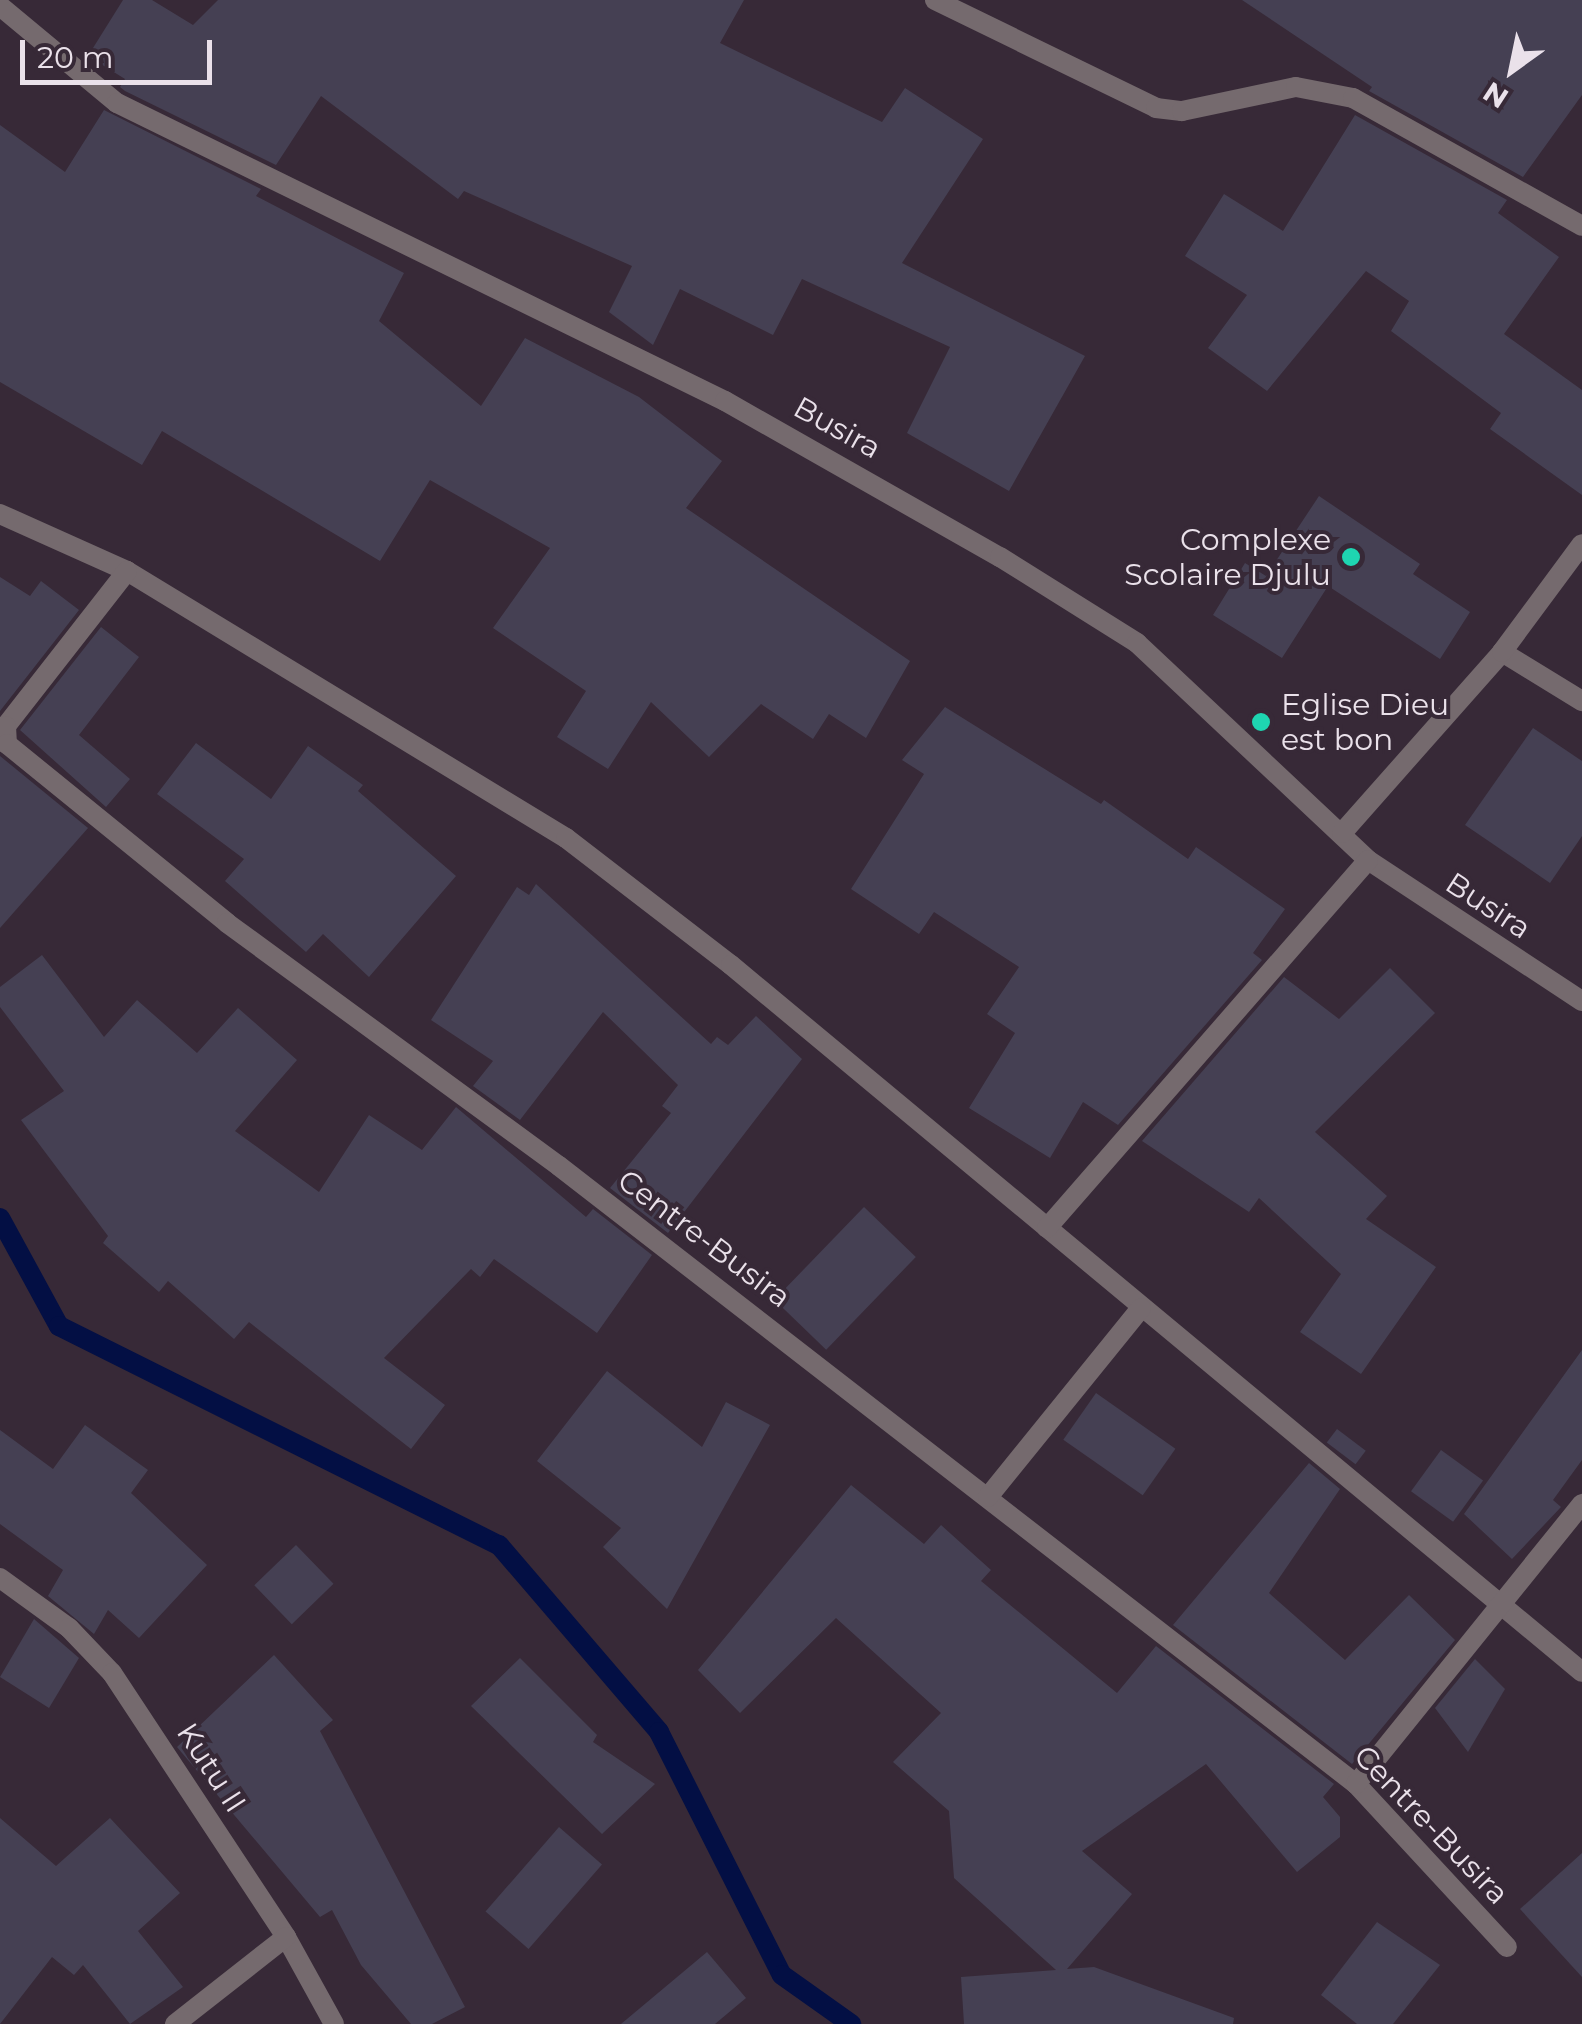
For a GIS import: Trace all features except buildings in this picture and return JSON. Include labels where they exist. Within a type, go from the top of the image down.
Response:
[{"type":"street","points":[[934,0],[1156,108],[1182,111],[1296,87],[1353,98],[1582,226]]},
{"type":"street","name":"Busira","points":[[0,6],[117,103],[725,400],[1000,556],[1137,643],[1368,860],[1582,1001]]},
{"type":"street","points":[[0,514],[127,571],[566,838],[731,965],[1582,1672]]},
{"type":"street","points":[[1342,833],[1502,652],[1582,544]]},
{"type":"street","name":"Centre-Busira","points":[[127,571],[6,726],[7,744],[227,923],[559,1166],[1356,1784],[1507,1947]]},
{"type":"street","points":[[1502,652],[1582,701]]},
{"type":"street","points":[[1047,1228],[1368,860]]},
{"type":"street","points":[[988,1497],[1141,1308]]},
{"type":"street","points":[[1356,1784],[1505,1605],[1582,1504]]},
{"type":"street","name":"Kutu II","points":[[0,1578],[69,1628],[112,1672],[286,1937],[334,2024]]},
{"type":"street","points":[[175,2024],[286,1937]]},
{"type":"waterway","points":[[0,1218],[59,1326],[499,1545],[659,1732],[782,1975],[851,2024]]},
{"type":"place","name":"Complexe Scolaire Djulu","points":[[1351,557]]},
{"type":"place","name":"Eglise Dieu est bon","points":[[1261,722]]}]
